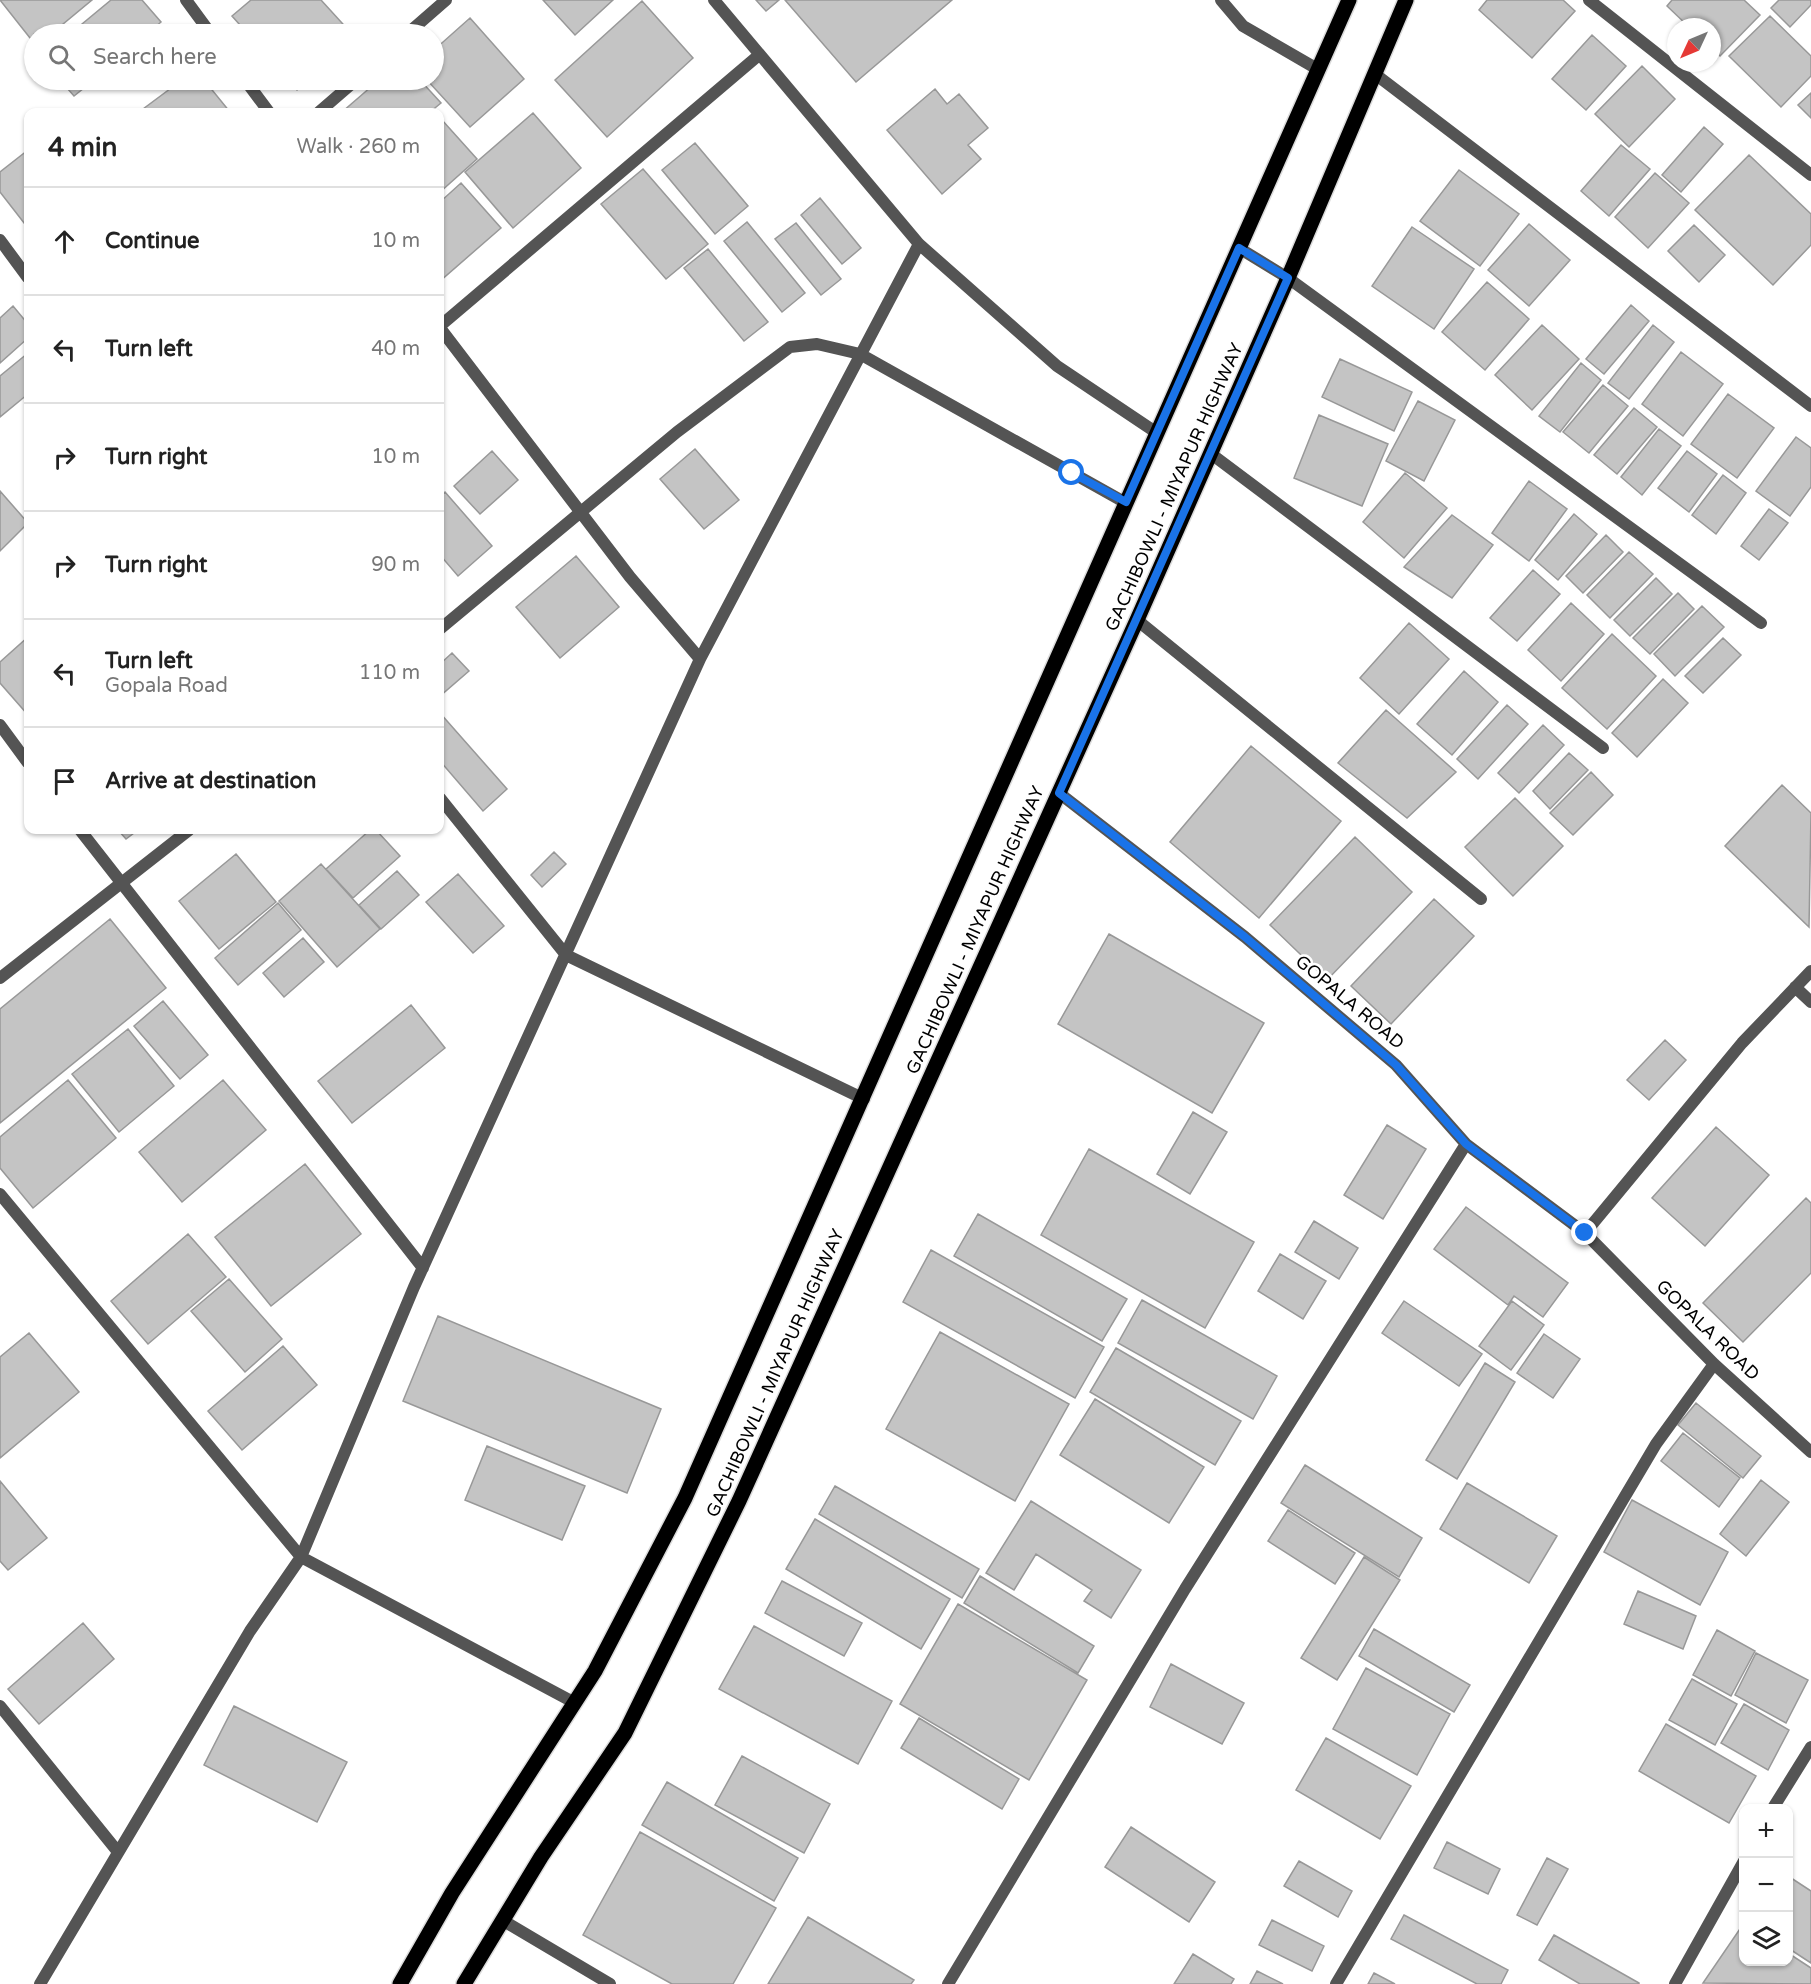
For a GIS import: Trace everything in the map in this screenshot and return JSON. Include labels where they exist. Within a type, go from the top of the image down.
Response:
[{"type":"main road","name":"GACHIBOWLI - MIYAPUR HIGHWAY","points":[[400,1984],[452,1893],[575,1703],[685,1498],[864,1099],[1349,0]]},
{"type":"main road","name":"GACHIBOWLI - MIYAPUR HIGHWAY","points":[[464,1984],[542,1857],[625,1732],[739,1501],[1137,620],[1288,278],[1406,0]]},
{"type":"street","points":[[186,0],[204,24]]},
{"type":"street","points":[[418,24],[446,0]]},
{"type":"street","points":[[714,0],[918,244],[1058,366],[1157,433]]},
{"type":"street","points":[[1221,0],[1244,26],[1318,69]]},
{"type":"street","points":[[1589,0],[1811,175]]},
{"type":"street","points":[[444,324],[759,55]]},
{"type":"street","points":[[1375,74],[1811,406]]},
{"type":"street","points":[[252,90],[266,108]]},
{"type":"street","points":[[324,108],[344,90]]},
{"type":"street","points":[[0,240],[24,273]]},
{"type":"street","points":[[40,1984],[250,1631],[301,1557],[423,1268],[700,659],[918,244]]},
{"type":"street","points":[[1239,248],[1288,278],[1761,623]]},
{"type":"street","points":[[444,332],[582,514],[700,659]]},
{"type":"street","points":[[444,626],[582,514],[677,432],[790,347],[817,344],[860,354],[1126,502]]},
{"type":"street","points":[[1210,453],[1604,748]]},
{"type":"street","points":[[1137,620],[1481,899]]},
{"type":"street","points":[[0,725],[24,758]]},
{"type":"street","name":"GOPALA ROAD","points":[[1059,793],[1245,937],[1387,1057],[1466,1144],[1585,1233],[1714,1364],[1811,1452]]},
{"type":"street","points":[[444,803],[566,955],[864,1099]]},
{"type":"street","points":[[83,834],[423,1268]]},
{"type":"street","points":[[0,978],[184,834]]},
{"type":"street","points":[[1585,1233],[1742,1043],[1811,972]]},
{"type":"street","points":[[1796,987],[1811,1002]]},
{"type":"street","points":[[948,1984],[1185,1589],[1466,1144]]},
{"type":"street","points":[[0,1194],[301,1557],[575,1703]]},
{"type":"street","points":[[1336,1984],[1656,1444],[1714,1364]]},
{"type":"street","points":[[0,1706],[118,1852]]},
{"type":"street","points":[[1776,1804],[1811,1747]]},
{"type":"street","points":[[1675,1984],[1739,1868]]},
{"type":"street","points":[[502,1920],[610,1984]]},
{"type":"building","points":[[0,0],[92,0],[63,24],[24,24],[24,30]]},
{"type":"building","points":[[111,0],[142,0],[161,22],[159,24],[82,24]]},
{"type":"building","points":[[251,0],[321,0],[343,24],[239,24],[232,16]]},
{"type":"building","points":[[543,0],[613,0],[575,35]]},
{"type":"building","points":[[756,0],[779,0],[766,11]]},
{"type":"building","points":[[785,0],[952,0],[856,82]]},
{"type":"building","points":[[1487,0],[1563,0],[1575,11],[1532,58],[1479,10]]},
{"type":"building","points":[[1672,0],[1744,0],[1760,15],[1721,55],[1721,18],[1680,18],[1667,6]]},
{"type":"building","points":[[1779,0],[1811,0],[1811,5],[1790,27],[1771,8]]},
{"type":"building","points":[[642,1],[693,58],[607,137],[555,80]]},
{"type":"building","points":[[1770,16],[1811,56],[1811,76],[1781,107],[1729,56]]},
{"type":"building","points":[[470,18],[524,79],[470,127],[436,90],[444,90],[444,41]]},
{"type":"building","points":[[1592,35],[1626,66],[1586,110],[1552,79]]},
{"type":"building","points":[[1642,66],[1675,99],[1629,147],[1595,114]]},
{"type":"building","points":[[935,89],[947,104],[959,94],[988,128],[968,145],[981,159],[942,194],[887,130]]},
{"type":"building","points":[[69,90],[82,90],[74,96]]},
{"type":"building","points":[[169,90],[212,90],[227,108],[144,108]]},
{"type":"building","points":[[367,90],[429,90],[441,103],[435,108],[347,108]]},
{"type":"building","points":[[1811,93],[1811,118],[1798,105]]},
{"type":"building","points":[[533,113],[581,168],[513,228],[465,172]]},
{"type":"building","points":[[444,122],[477,159],[444,188]]},
{"type":"building","points":[[1704,127],[1723,144],[1681,192],[1662,175]]},
{"type":"building","points":[[695,143],[748,206],[715,234],[662,170]]},
{"type":"building","points":[[1621,145],[1650,169],[1609,216],[1581,191]]},
{"type":"building","points":[[24,153],[24,223],[0,192],[0,172]]},
{"type":"building","points":[[1749,155],[1811,214],[1811,245],[1773,285],[1695,210]]},
{"type":"building","points":[[643,169],[708,244],[666,279],[601,204]]},
{"type":"building","points":[[1459,170],[1519,214],[1480,266],[1420,221]]},
{"type":"building","points":[[1655,173],[1689,203],[1648,248],[1615,217]]},
{"type":"building","points":[[461,183],[501,228],[444,278],[444,198]]},
{"type":"building","points":[[820,198],[861,248],[842,264],[801,215]]},
{"type":"building","points":[[747,222],[805,293],[782,312],[724,241]]},
{"type":"building","points":[[796,223],[841,279],[821,295],[775,239]]},
{"type":"building","points":[[1529,224],[1570,260],[1529,306],[1488,270]]},
{"type":"building","points":[[1694,225],[1725,255],[1699,282],[1668,251]]},
{"type":"building","points":[[1412,227],[1474,269],[1434,329],[1372,286]]},
{"type":"building","points":[[708,249],[768,322],[744,341],[684,268]]},
{"type":"building","points":[[1487,282],[1529,319],[1485,370],[1442,332]]},
{"type":"building","points":[[1631,305],[1649,321],[1604,374],[1586,359]]},
{"type":"building","points":[[13,306],[24,319],[24,342],[0,363],[0,318]]},
{"type":"building","points":[[1542,325],[1579,359],[1532,410],[1495,375]]},
{"type":"building","points":[[1653,325],[1674,342],[1629,399],[1608,383]]},
{"type":"building","points":[[1681,352],[1723,384],[1683,436],[1642,404]]},
{"type":"building","points":[[24,356],[24,397],[0,417],[0,376]]},
{"type":"building","points":[[1340,359],[1412,392],[1394,431],[1322,397]]},
{"type":"building","points":[[1581,363],[1601,380],[1560,432],[1539,416]]},
{"type":"building","points":[[1603,385],[1628,406],[1589,453],[1563,432]]},
{"type":"building","points":[[1728,394],[1774,428],[1737,478],[1691,444]]},
{"type":"building","points":[[1418,401],[1455,420],[1424,481],[1386,461]]},
{"type":"building","points":[[1634,408],[1657,427],[1617,474],[1594,455]]},
{"type":"building","points":[[1319,415],[1388,444],[1362,506],[1294,478]]},
{"type":"building","points":[[1659,429],[1681,446],[1642,495],[1621,477]]},
{"type":"building","points":[[1796,437],[1811,448],[1811,487],[1790,516],[1756,491]]},
{"type":"building","points":[[695,449],[739,500],[704,529],[660,479]]},
{"type":"building","points":[[492,451],[518,480],[480,514],[454,486]]},
{"type":"building","points":[[1687,451],[1717,474],[1689,512],[1658,488]]},
{"type":"building","points":[[1405,473],[1447,508],[1404,558],[1363,522]]},
{"type":"building","points":[[1723,475],[1746,493],[1716,534],[1692,515]]},
{"type":"building","points":[[1529,481],[1567,509],[1529,561],[1492,533]]},
{"type":"building","points":[[0,491],[24,518],[24,527],[0,551]]},
{"type":"building","points":[[444,493],[492,546],[458,576],[444,560]]},
{"type":"building","points":[[1769,509],[1788,523],[1759,560],[1741,546]]},
{"type":"building","points":[[1574,514],[1597,534],[1558,580],[1535,560]]},
{"type":"building","points":[[1452,515],[1493,545],[1452,598],[1404,567]]},
{"type":"building","points":[[1606,535],[1623,552],[1583,593],[1566,576]]},
{"type":"building","points":[[1629,552],[1653,574],[1610,618],[1587,595]]},
{"type":"building","points":[[576,556],[619,607],[560,658],[516,607]]},
{"type":"building","points":[[1533,570],[1560,594],[1517,641],[1490,618]]},
{"type":"building","points":[[1656,578],[1672,594],[1630,636],[1614,620]]},
{"type":"building","points":[[1678,593],[1694,609],[1650,654],[1633,638]]},
{"type":"building","points":[[1571,603],[1604,634],[1561,681],[1528,650]]},
{"type":"building","points":[[1702,606],[1724,627],[1675,676],[1654,654]]},
{"type":"building","points":[[1409,623],[1449,659],[1399,714],[1360,678]]},
{"type":"building","points":[[1612,634],[1656,676],[1607,729],[1562,688]]},
{"type":"building","points":[[1723,638],[1741,655],[1703,693],[1685,676]]},
{"type":"building","points":[[24,641],[24,710],[0,683],[0,662]]},
{"type":"building","points":[[452,653],[469,671],[444,693],[444,660]]},
{"type":"building","points":[[1464,671],[1498,702],[1452,755],[1417,724]]},
{"type":"building","points":[[1663,679],[1688,703],[1637,757],[1612,733]]},
{"type":"building","points":[[1507,705],[1528,724],[1478,779],[1457,759]]},
{"type":"building","points":[[1386,710],[1456,772],[1407,818],[1338,763]]},
{"type":"building","points":[[444,718],[507,789],[483,811],[444,766]]},
{"type":"building","points":[[1543,725],[1564,745],[1519,793],[1498,773]]},
{"type":"building","points":[[1251,746],[1341,821],[1259,918],[1170,842]]},
{"type":"building","points":[[1569,753],[1588,770],[1550,809],[1533,791]]},
{"type":"building","points":[[1591,772],[1613,795],[1573,835],[1550,813]]},
{"type":"building","points":[[1782,785],[1811,813],[1809,927],[1725,846]]},
{"type":"building","points":[[1515,798],[1563,846],[1513,896],[1465,847]]},
{"type":"building","points":[[122,834],[133,834],[126,839]]},
{"type":"building","points":[[365,834],[380,834],[400,856],[353,898],[326,869]]},
{"type":"building","points":[[1355,837],[1412,892],[1327,980],[1270,925]]},
{"type":"building","points":[[554,852],[566,864],[542,887],[531,875]]},
{"type":"building","points":[[236,854],[276,902],[219,949],[179,901]]},
{"type":"building","points":[[321,864],[380,929],[337,967],[279,901]]},
{"type":"building","points":[[397,871],[419,895],[381,929],[359,905]]},
{"type":"building","points":[[458,874],[504,926],[473,953],[426,902]]},
{"type":"building","points":[[1434,899],[1474,936],[1391,1024],[1351,986]]},
{"type":"building","points":[[278,903],[301,930],[238,985],[215,958]]},
{"type":"building","points":[[110,919],[166,988],[0,1123],[0,1009]]},
{"type":"building","points":[[1109,934],[1264,1023],[1212,1113],[1058,1024]]},
{"type":"building","points":[[303,938],[324,962],[284,997],[263,973]]},
{"type":"building","points":[[163,1001],[208,1055],[180,1079],[134,1026]]},
{"type":"building","points":[[411,1005],[445,1048],[352,1123],[318,1081]]},
{"type":"building","points":[[128,1029],[174,1086],[119,1132],[72,1074]]},
{"type":"building","points":[[1665,1040],[1686,1060],[1649,1100],[1627,1080]]},
{"type":"building","points":[[68,1080],[116,1138],[33,1208],[0,1168],[0,1137]]},
{"type":"building","points":[[223,1080],[266,1130],[182,1202],[139,1152]]},
{"type":"building","points":[[1193,1112],[1227,1132],[1190,1194],[1157,1174]]},
{"type":"building","points":[[1387,1125],[1426,1149],[1383,1219],[1344,1195]]},
{"type":"building","points":[[1716,1127],[1769,1175],[1705,1246],[1652,1198]]},
{"type":"building","points":[[1089,1149],[1254,1242],[1205,1328],[1041,1235]]},
{"type":"building","points":[[305,1164],[361,1234],[271,1306],[215,1237]]},
{"type":"building","points":[[1806,1198],[1811,1203],[1811,1273],[1743,1342],[1703,1303]]},
{"type":"building","points":[[1466,1207],[1568,1283],[1543,1317],[1514,1296],[1508,1305],[1434,1249]]},
{"type":"building","points":[[978,1214],[1127,1299],[1102,1341],[954,1256]]},
{"type":"building","points":[[1314,1221],[1358,1248],[1339,1279],[1295,1252]]},
{"type":"building","points":[[188,1234],[226,1277],[148,1344],[111,1301]]},
{"type":"building","points":[[931,1250],[1104,1347],[1075,1398],[903,1302]]},
{"type":"building","points":[[1280,1254],[1326,1281],[1303,1319],[1258,1291]]},
{"type":"building","points":[[229,1279],[282,1339],[245,1372],[191,1311]]},
{"type":"building","points":[[1142,1300],[1277,1376],[1253,1419],[1118,1343]]},
{"type":"building","points":[[1404,1301],[1482,1354],[1459,1386],[1382,1333]]},
{"type":"building","points":[[1512,1301],[1544,1325],[1511,1370],[1479,1346]]},
{"type":"building","points":[[438,1316],[661,1409],[627,1493],[403,1401]]},
{"type":"building","points":[[940,1332],[1069,1404],[1015,1501],[886,1429]]},
{"type":"building","points":[[29,1333],[79,1392],[0,1458],[0,1357]]},
{"type":"building","points":[[1544,1334],[1580,1359],[1553,1398],[1517,1373]]},
{"type":"building","points":[[283,1346],[317,1385],[242,1450],[208,1411]]},
{"type":"building","points":[[1116,1348],[1241,1421],[1215,1465],[1090,1392]]},
{"type":"building","points":[[1485,1363],[1515,1382],[1457,1479],[1426,1460]]},
{"type":"building","points":[[1095,1399],[1204,1467],[1169,1523],[1060,1455]]},
{"type":"building","points":[[1696,1403],[1761,1456],[1743,1478],[1678,1425]]},
{"type":"building","points":[[1683,1433],[1740,1478],[1719,1507],[1661,1461]]},
{"type":"building","points":[[487,1446],[585,1486],[562,1540],[465,1500]]},
{"type":"building","points":[[1305,1465],[1422,1538],[1399,1577],[1281,1503]]},
{"type":"building","points":[[1761,1480],[1789,1502],[1746,1556],[1720,1534]]},
{"type":"building","points":[[0,1481],[47,1538],[8,1570],[0,1561]]},
{"type":"building","points":[[1467,1483],[1557,1536],[1529,1583],[1440,1529]]},
{"type":"building","points":[[835,1486],[979,1569],[962,1598],[819,1514]]},
{"type":"building","points":[[1632,1500],[1728,1552],[1700,1605],[1604,1552]]},
{"type":"building","points":[[1031,1501],[1141,1570],[1111,1618],[1084,1601],[1092,1590],[1036,1554],[1014,1590],[986,1573]]},
{"type":"building","points":[[1288,1510],[1355,1553],[1335,1584],[1268,1541]]},
{"type":"building","points":[[815,1519],[950,1599],[921,1649],[786,1569]]},
{"type":"building","points":[[1364,1557],[1400,1580],[1337,1680],[1301,1658]]},
{"type":"building","points":[[980,1576],[1094,1646],[1078,1673],[964,1603]]},
{"type":"building","points":[[782,1581],[862,1623],[844,1656],[765,1613]]},
{"type":"building","points":[[1638,1591],[1696,1616],[1683,1649],[1624,1624]]},
{"type":"building","points":[[958,1604],[1087,1680],[1029,1780],[900,1704]]},
{"type":"building","points":[[83,1623],[114,1659],[39,1724],[8,1689]]},
{"type":"building","points":[[754,1626],[892,1701],[858,1764],[719,1689]]},
{"type":"building","points":[[1374,1629],[1470,1685],[1454,1712],[1359,1656]]},
{"type":"building","points":[[1717,1630],[1755,1651],[1731,1696],[1693,1675]]},
{"type":"building","points":[[1756,1653],[1808,1680],[1786,1723],[1735,1695]]},
{"type":"building","points":[[1171,1664],[1244,1703],[1222,1744],[1150,1707]]},
{"type":"building","points":[[1366,1668],[1450,1714],[1417,1775],[1333,1729]]},
{"type":"building","points":[[1692,1679],[1737,1704],[1715,1745],[1669,1720]]},
{"type":"building","points":[[1744,1704],[1789,1730],[1768,1770],[1721,1743]]},
{"type":"building","points":[[234,1706],[347,1762],[317,1822],[204,1765]]},
{"type":"building","points":[[919,1718],[1019,1779],[1002,1809],[901,1748]]},
{"type":"building","points":[[1666,1724],[1756,1776],[1729,1823],[1639,1771]]},
{"type":"building","points":[[1326,1738],[1411,1786],[1380,1839],[1296,1790]]},
{"type":"building","points":[[742,1756],[830,1804],[804,1853],[715,1805]]},
{"type":"building","points":[[667,1782],[798,1858],[774,1901],[642,1825]]},
{"type":"building","points":[[1131,1827],[1215,1882],[1189,1922],[1105,1867]]},
{"type":"building","points":[[640,1832],[776,1908],[733,1984],[672,1984],[583,1935]]},
{"type":"building","points":[[1447,1842],[1500,1869],[1488,1894],[1434,1868]]},
{"type":"building","points":[[1547,1858],[1568,1869],[1537,1925],[1517,1915]]},
{"type":"building","points":[[1299,1861],[1352,1891],[1338,1917],[1284,1886]]},
{"type":"building","points":[[1793,1879],[1811,1891],[1811,1963],[1793,1951]]},
{"type":"building","points":[[1404,1915],[1508,1970],[1501,1984],[1477,1984],[1391,1939]]},
{"type":"building","points":[[808,1917],[914,1980],[911,1984],[768,1984]]},
{"type":"building","points":[[1272,1920],[1324,1946],[1312,1971],[1259,1945]]},
{"type":"building","points":[[1739,1930],[1739,1966],[1793,1966],[1793,1956],[1811,1968],[1811,1984],[1703,1983]]},
{"type":"building","points":[[1554,1935],[1639,1984],[1580,1984],[1539,1960]]},
{"type":"building","points":[[1193,1954],[1234,1979],[1231,1984],[1174,1984]]},
{"type":"building","points":[[1257,1971],[1283,1984],[1250,1984]]},
{"type":"building","points":[[1374,1973],[1395,1984],[1368,1984]]},
{"type":"route","points":[[1072,473],[1126,502],[1239,248],[1288,278],[1059,793],[1245,937],[1396,1065],[1466,1144],[1585,1233]]}]
